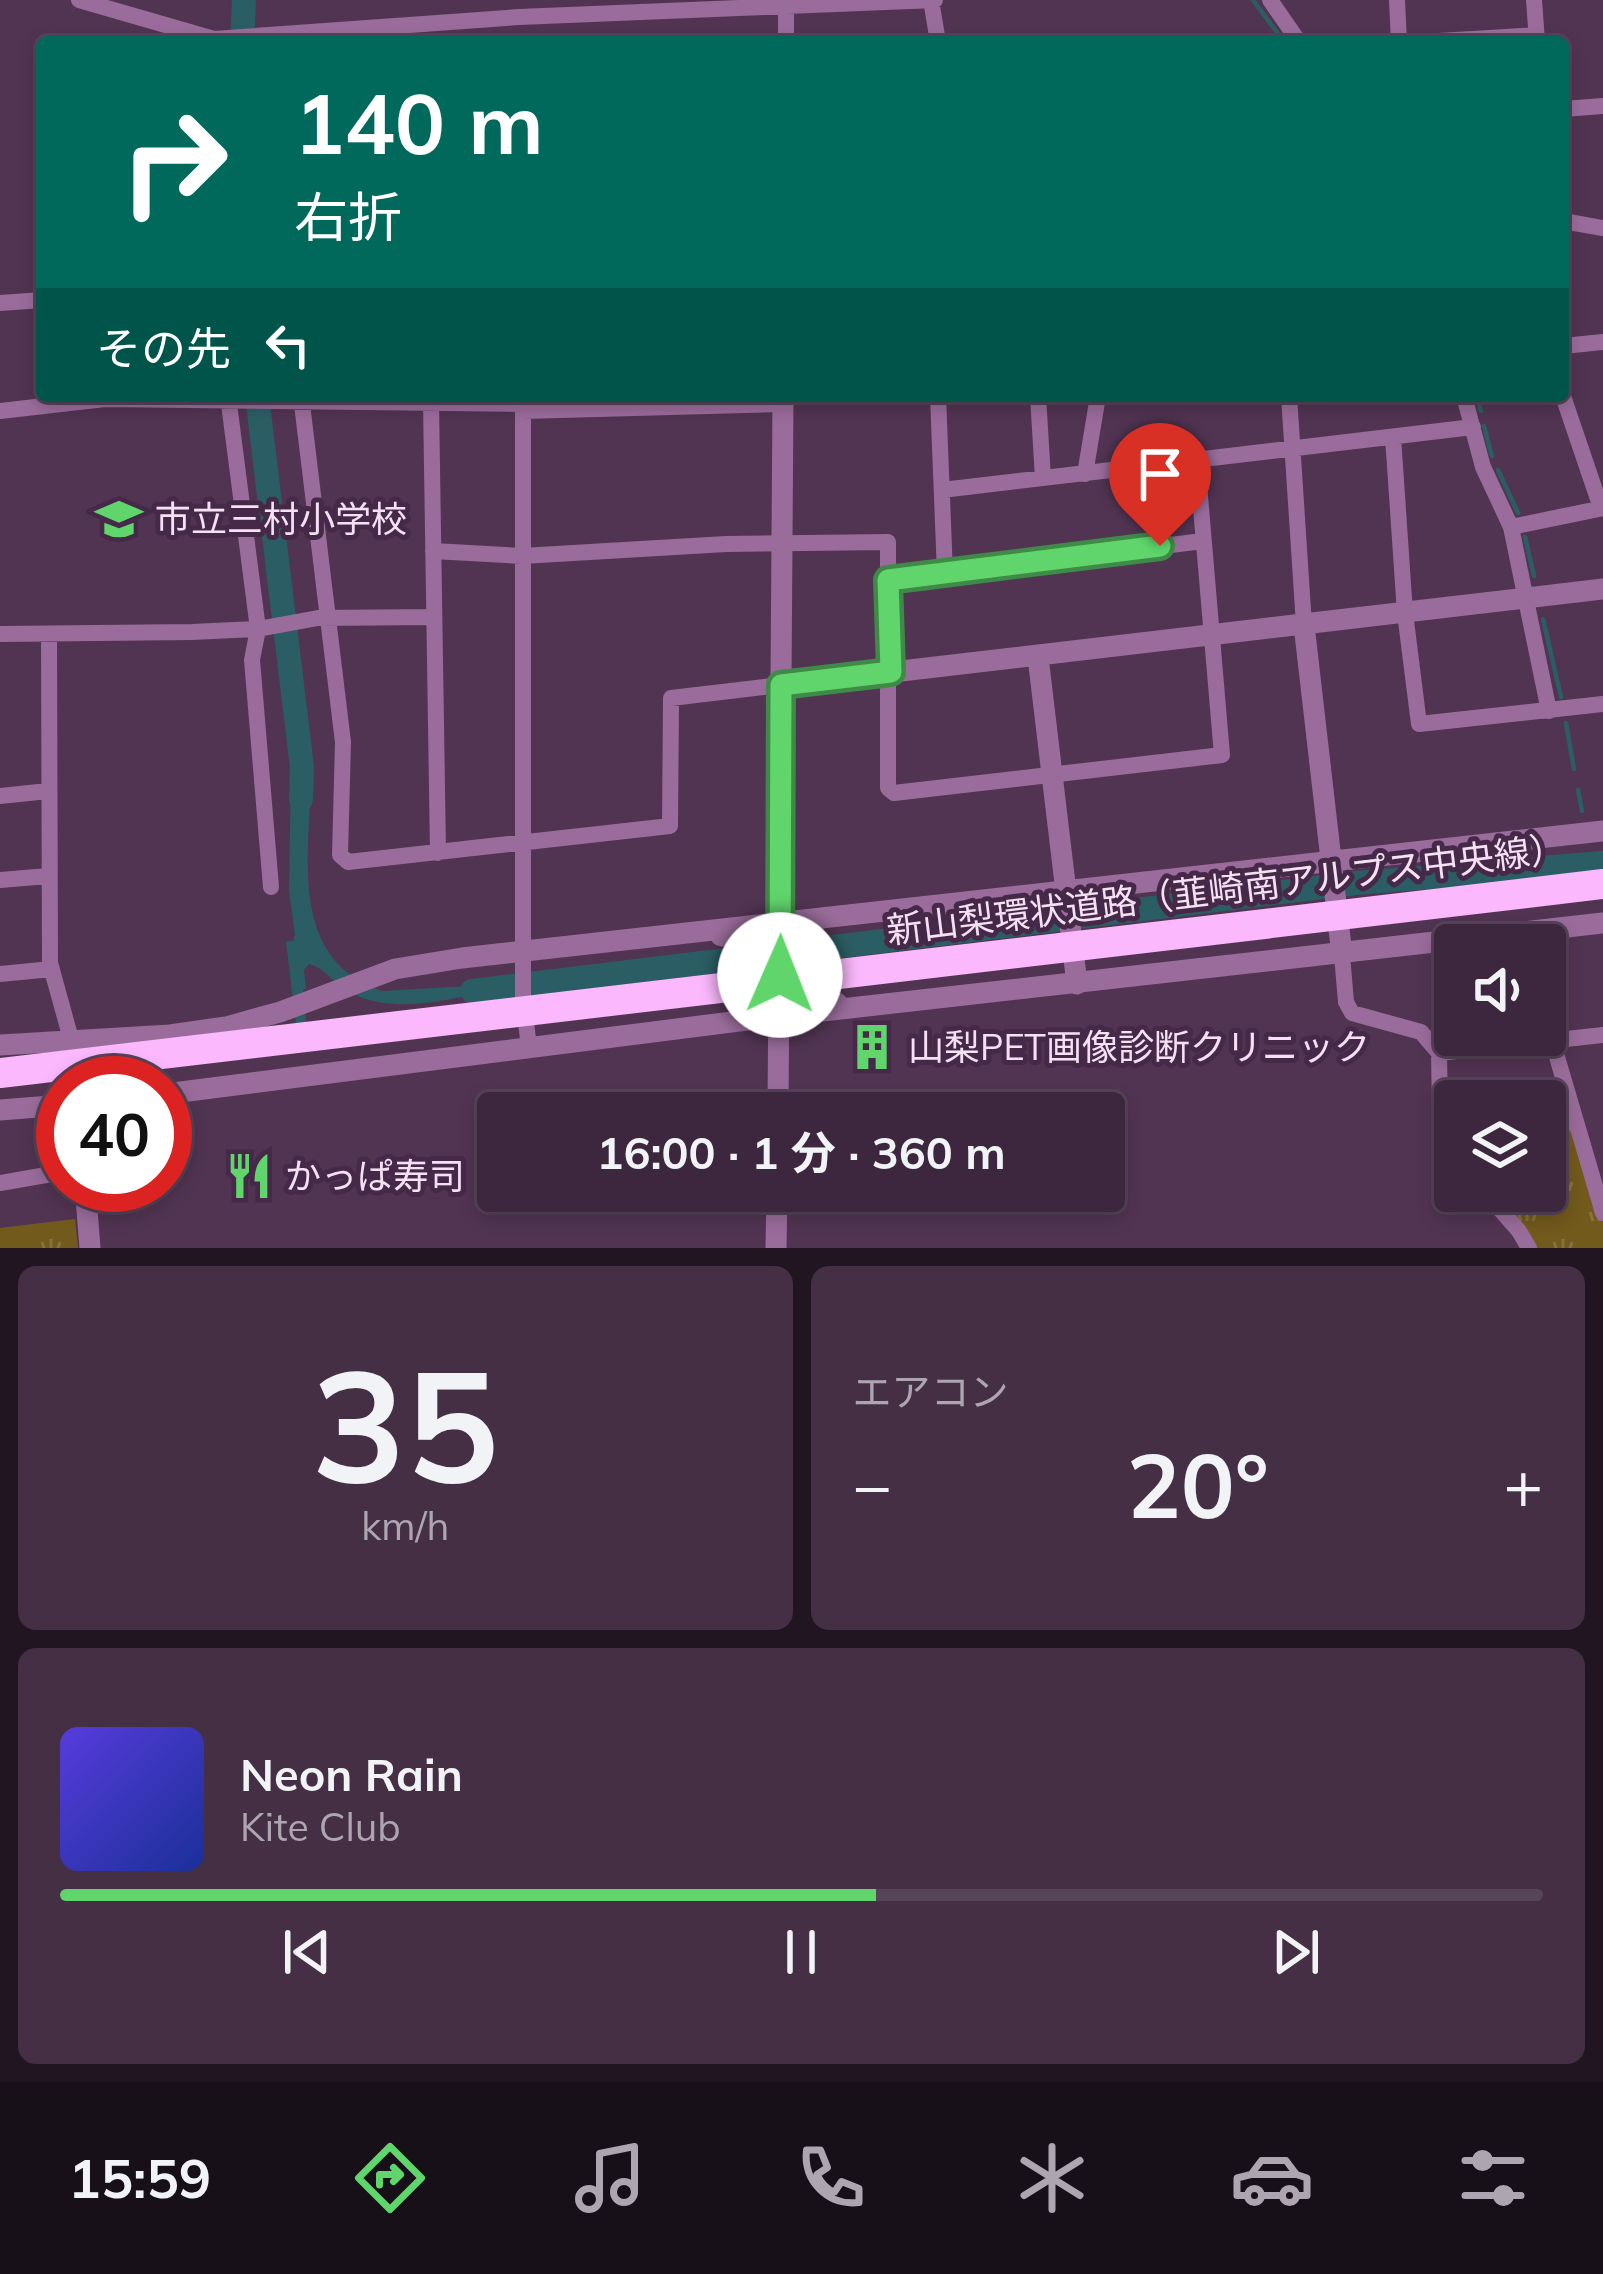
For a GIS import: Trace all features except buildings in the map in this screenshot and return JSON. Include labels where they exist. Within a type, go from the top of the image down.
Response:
[{"type":"highway","name":"新山梨環状道路（韮崎南アルプス中央線）","points":[[0,1073],[1603,884]]},
{"type":"highway","name":"新山梨環状道路（韮崎南アルプス中央線）","points":[[192,1072],[1603,904]]},
{"type":"highway","points":[[0,1060],[266,1042]]},
{"type":"highway","name":"新山梨環状道路（韮崎南アルプス中央線）","points":[[0,1091],[36,1089]]},
{"type":"street","points":[[80,0],[113,5],[202,36]]},
{"type":"street","points":[[316,36],[411,33],[519,8],[933,0],[937,36]]},
{"type":"street","points":[[1270,0],[1295,36]]},
{"type":"street","points":[[1396,0],[1399,36]]},
{"type":"street","points":[[1534,0],[1537,36]]},
{"type":"street","points":[[786,4],[786,36]]},
{"type":"street","points":[[1569,109],[1603,106]]},
{"type":"street","points":[[1569,222],[1603,228]]},
{"type":"street","points":[[0,303],[36,300]]},
{"type":"street","points":[[1569,345],[1603,342]]},
{"type":"street","points":[[0,411],[51,402]]},
{"type":"street","points":[[230,402],[264,627],[252,660],[271,887]]},
{"type":"street","points":[[301,402],[343,742],[340,855],[348,862],[670,826],[671,698],[1603,589]]},
{"type":"street","points":[[438,853],[431,402],[621,402]]},
{"type":"street","points":[[778,1092],[783,402]]},
{"type":"street","points":[[938,402],[945,574]]},
{"type":"street","points":[[1038,402],[1042,478]]},
{"type":"street","points":[[1085,474],[1096,402]]},
{"type":"street","points":[[1289,402],[1304,625],[1346,1002],[1352,1012],[1421,1032],[1434,1048]]},
{"type":"street","points":[[1466,402],[1483,467],[1511,527],[1552,711]]},
{"type":"street","points":[[1511,527],[1602,508],[1564,402]]},
{"type":"street","points":[[523,403],[523,998],[529,1047]]},
{"type":"street","points":[[942,490],[1473,427]]},
{"type":"street","points":[[1393,437],[1418,724],[1603,704]]},
{"type":"street","points":[[433,551],[522,556],[726,544],[888,542],[888,788],[894,793],[1222,755],[1197,461]]},
{"type":"street","points":[[888,580],[1203,541]]},
{"type":"street","points":[[0,634],[264,627],[328,617],[433,617]]},
{"type":"street","points":[[49,634],[52,969],[71,1039],[68,1056]]},
{"type":"street","points":[[1038,657],[1077,984]]},
{"type":"street","points":[[0,796],[48,791]]},
{"type":"street","points":[[734,1021],[762,998],[779,950],[826,916],[1066,900],[1330,859],[1603,831]]},
{"type":"street","points":[[0,880],[48,876]]},
{"type":"street","points":[[192,1091],[734,1021],[1603,923]]},
{"type":"street","points":[[0,1045],[198,1031],[280,1012],[394,969],[523,951],[655,935],[779,950]]},
{"type":"street","points":[[655,935],[671,939],[733,936],[779,950],[819,1001],[861,1008]]},
{"type":"street","points":[[0,974],[52,969]]},
{"type":"street","points":[[1566,1039],[1603,1035]]},
{"type":"street","points":[[1557,1056],[1603,1213]]},
{"type":"street","points":[[0,1110],[36,1097]]},
{"type":"street","points":[[1566,1116],[1574,1115]]},
{"type":"street","points":[[0,1184],[36,1177]]},
{"type":"street","points":[[87,1212],[90,1248]]},
{"type":"street","points":[[776,1248],[777,1212]]},
{"type":"street","points":[[1502,1212],[1528,1248]]},
{"type":"green space","points":[[1574,1115],[1603,1213],[1603,1248],[1528,1248],[1500,1212],[1566,1212],[1566,1116]]},
{"type":"green space","points":[[75,1219],[78,1248],[0,1248],[0,1228]]},
{"type":"shaded area","points":[[291,768],[312,768],[310,898],[330,954],[351,976],[382,991],[504,984],[504,989],[392,1004],[348,992],[309,964],[303,990],[308,1039],[298,1040],[286,942],[293,941],[295,934],[289,891]]},
{"type":"waterway","points":[[242,36],[244,0]]},
{"type":"waterway","points":[[1253,0],[1280,36]]},
{"type":"waterway","points":[[258,402],[302,767],[301,799]]},
{"type":"waterway","points":[[1479,402],[1481,411]]},
{"type":"waterway","points":[[1484,426],[1492,456]]},
{"type":"waterway","points":[[1498,470],[1518,513]]},
{"type":"waterway","points":[[1525,537],[1534,576]]},
{"type":"waterway","points":[[1543,619],[1561,697]]},
{"type":"waterway","points":[[1566,723],[1574,769]]},
{"type":"waterway","points":[[1578,790],[1582,811]]},
{"type":"waterway","points":[[472,991],[1356,883],[1603,863]]},
{"type":"place","name":"市立三村小学校","points":[[119,519]]},
{"type":"place","name":"山梨PET画像診断クリニック","points":[[872,1047]]},
{"type":"place","name":"かっぱ寿司","points":[[249,1176]]},
{"type":"route","points":[[780,975],[781,685],[891,672],[888,580],[1160,546]]}]
